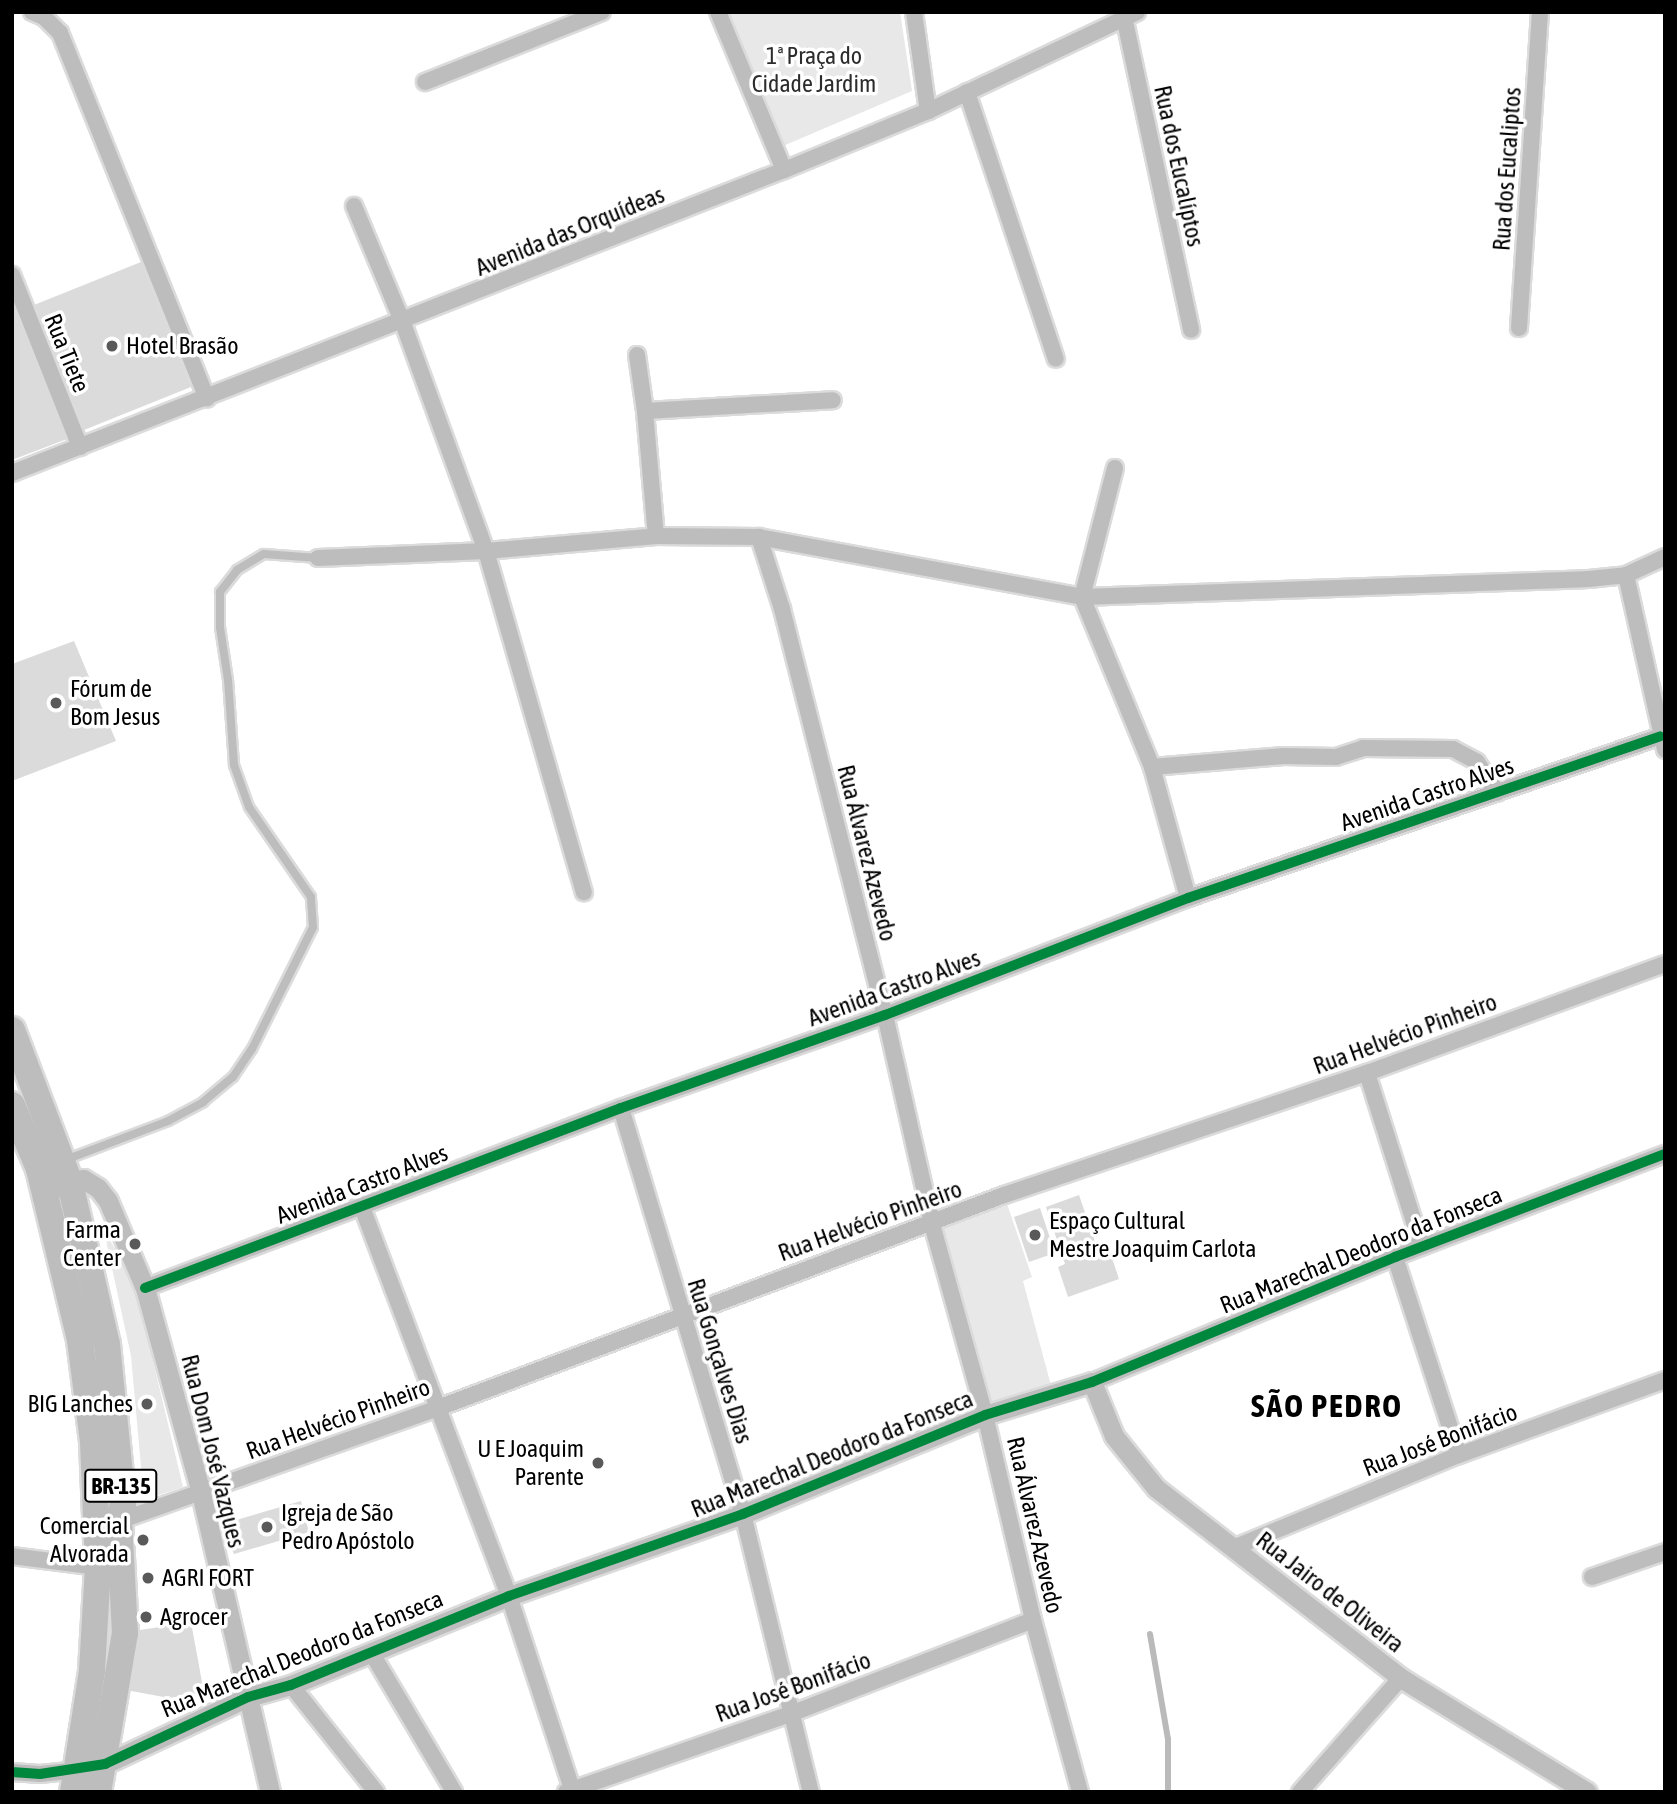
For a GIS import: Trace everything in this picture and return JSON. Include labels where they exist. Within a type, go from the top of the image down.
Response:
[{"type":"highway","name":"BR-135","points":[[12,1030],[18,1062],[107,1344],[123,1504],[119,1519],[125,1633],[105,1764],[98,1792]]},
{"type":"highway","name":"BR-135","points":[[12,1105],[54,1176],[93,1441],[99,1567],[92,1671],[75,1781]]},
{"type":"street","points":[[32,12],[44,17],[60,33],[207,399]]},
{"type":"street","points":[[425,82],[602,12]]},
{"type":"street","points":[[718,12],[784,170]]},
{"type":"street","points":[[914,12],[928,111]]},
{"type":"street","name":"Rua dos Eucaliptos","points":[[1519,328],[1540,12]]},
{"type":"street","name":"Avenida das Orquídeas","points":[[12,473],[402,323],[928,111],[1128,14]]},
{"type":"street","name":"Rua dos Eucalíptos","points":[[1128,14],[1191,330]]},
{"type":"street","points":[[967,92],[1056,359]]},
{"type":"street","points":[[354,206],[402,323],[486,551],[584,892]]},
{"type":"street","name":"Rua Tiete","points":[[12,275],[80,447]]},
{"type":"street","points":[[637,355],[645,411],[656,536]]},
{"type":"street","points":[[645,411],[833,400]]},
{"type":"street","points":[[1115,468],[1082,597],[1152,767],[1188,898]]},
{"type":"street","points":[[318,558],[486,551],[656,536],[759,537],[1082,597],[1626,575],[1665,556]]},
{"type":"street","name":"Rua Álvarez Azevedo","points":[[759,537],[782,609],[885,1015],[932,1224],[985,1415],[1033,1620],[1080,1792]]},
{"type":"street","points":[[1626,575],[1662,743]]},
{"type":"street","name":"Avenida Castro Alves","points":[[145,1288],[621,1108],[885,1015],[1188,898],[1498,793],[1662,743]]},
{"type":"street","points":[[1152,767],[1283,756],[1336,757],[1363,748],[1453,749],[1477,762],[1498,793]]},
{"type":"street","name":"Rua Helvécio Pinheiro","points":[[99,1539],[119,1519],[201,1493],[438,1408],[1004,1195],[1367,1073],[1665,964]]},
{"type":"street","points":[[1367,1073],[1422,1247]]},
{"type":"street","name":"Rua Gonçalves Dias","points":[[621,1108],[681,1315],[743,1514],[811,1792]]},
{"type":"street","name":"Rua Marechal Deodoro da Fonseca","points":[[12,1772],[75,1781],[105,1764],[248,1697],[291,1685],[509,1596],[743,1514],[985,1415],[1092,1382],[1422,1247],[1665,1154]]},
{"type":"street","name":"Rua Dom José Vazques","points":[[54,1176],[90,1182],[108,1201],[145,1288],[201,1493],[270,1792]]},
{"type":"street","points":[[362,1207],[509,1596],[570,1791]]},
{"type":"street","points":[[1395,1258],[1459,1455]]},
{"type":"street","name":"Rua José Bonifácio","points":[[1233,1548],[1459,1455],[1665,1380]]},
{"type":"street","name":"Rua Jairo de Oliveira","points":[[1092,1382],[1114,1436],[1156,1488],[1401,1678],[1587,1792]]},
{"type":"street","points":[[1592,1577],[1665,1552]]},
{"type":"street","points":[[12,1556],[99,1567]]},
{"type":"street","name":"Rua José Bonifácio","points":[[570,1791],[793,1713],[1033,1620]]},
{"type":"street","points":[[371,1652],[454,1792]]},
{"type":"street","points":[[1300,1792],[1401,1678]]},
{"type":"street","points":[[291,1685],[376,1792]]},
{"type":"lane","points":[[54,1176],[203,1102],[233,1077],[252,1049],[313,928],[311,897],[249,807],[234,765],[228,680],[220,627],[220,592],[237,570],[264,554],[318,558]]},
{"type":"green space","name":"1ª Praça do Cidade Jardim","points":[[729,12],[900,12],[912,91],[783,146]]},
{"type":"green space","points":[[1004,1195],[1032,1277],[1023,1281],[1053,1393],[985,1415],[932,1224]]},
{"type":"green space","points":[[104,1231],[119,1255],[140,1306],[183,1487],[144,1500],[131,1356]]},
{"type":"building","name":"Hotel Brasão","points":[[141,262],[191,387],[84,430],[34,305]]},
{"type":"building","points":[[12,294],[67,439],[12,460]]},
{"type":"building","name":"Fórum de Bom Jesus","points":[[74,641],[116,741],[12,781],[12,664]]},
{"type":"building","points":[[1079,1195],[1099,1253],[1109,1249],[1119,1279],[1068,1297],[1058,1267],[1065,1264],[1046,1207]]},
{"type":"building","name":"Espaço Cultural Mestre Joaquim Carlota","points":[[1040,1208],[1055,1253],[1029,1262],[1014,1217]]},
{"type":"building","name":"Igreja de São Pedro Apóstolo","points":[[301,1501],[309,1532],[234,1554],[230,1546],[223,1549],[220,1538],[227,1535],[226,1523]]},
{"type":"building","points":[[191,1622],[204,1693],[169,1698],[126,1690],[134,1631]]},
{"type":"waterway","points":[[1150,1634],[1168,1739],[1168,1792]]},
{"type":"cycle path","points":[[145,1288],[621,1108],[885,1015],[1188,898],[1660,736]]},
{"type":"cycle path","points":[[12,1772],[40,1774],[105,1764],[248,1697],[291,1685],[509,1596],[743,1514],[985,1415],[1092,1382],[1395,1257],[1665,1154]]},
{"type":"place","name":"Hotel Brasão","points":[[112,346]]},
{"type":"place","name":"Fórum de Bom Jesus","points":[[56,703]]},
{"type":"place","name":"Espaço Cultural Mestre Joaquim Carlota","points":[[1035,1235]]},
{"type":"place","name":"Farma Center","points":[[135,1244]]},
{"type":"place","name":"BIG Lanches","points":[[147,1404]]},
{"type":"place","name":"U E Joaquim Parente","points":[[598,1463]]},
{"type":"place","name":"Igreja de São Pedro Apóstolo","points":[[267,1527]]},
{"type":"place","name":"Comercial Alvorada","points":[[143,1540]]},
{"type":"place","name":"AGRI FORT","points":[[148,1578]]},
{"type":"place","name":"Agrocer","points":[[146,1617]]},
{"type":"district","name":"SÃO PEDRO","points":[[1327,1406]]}]
